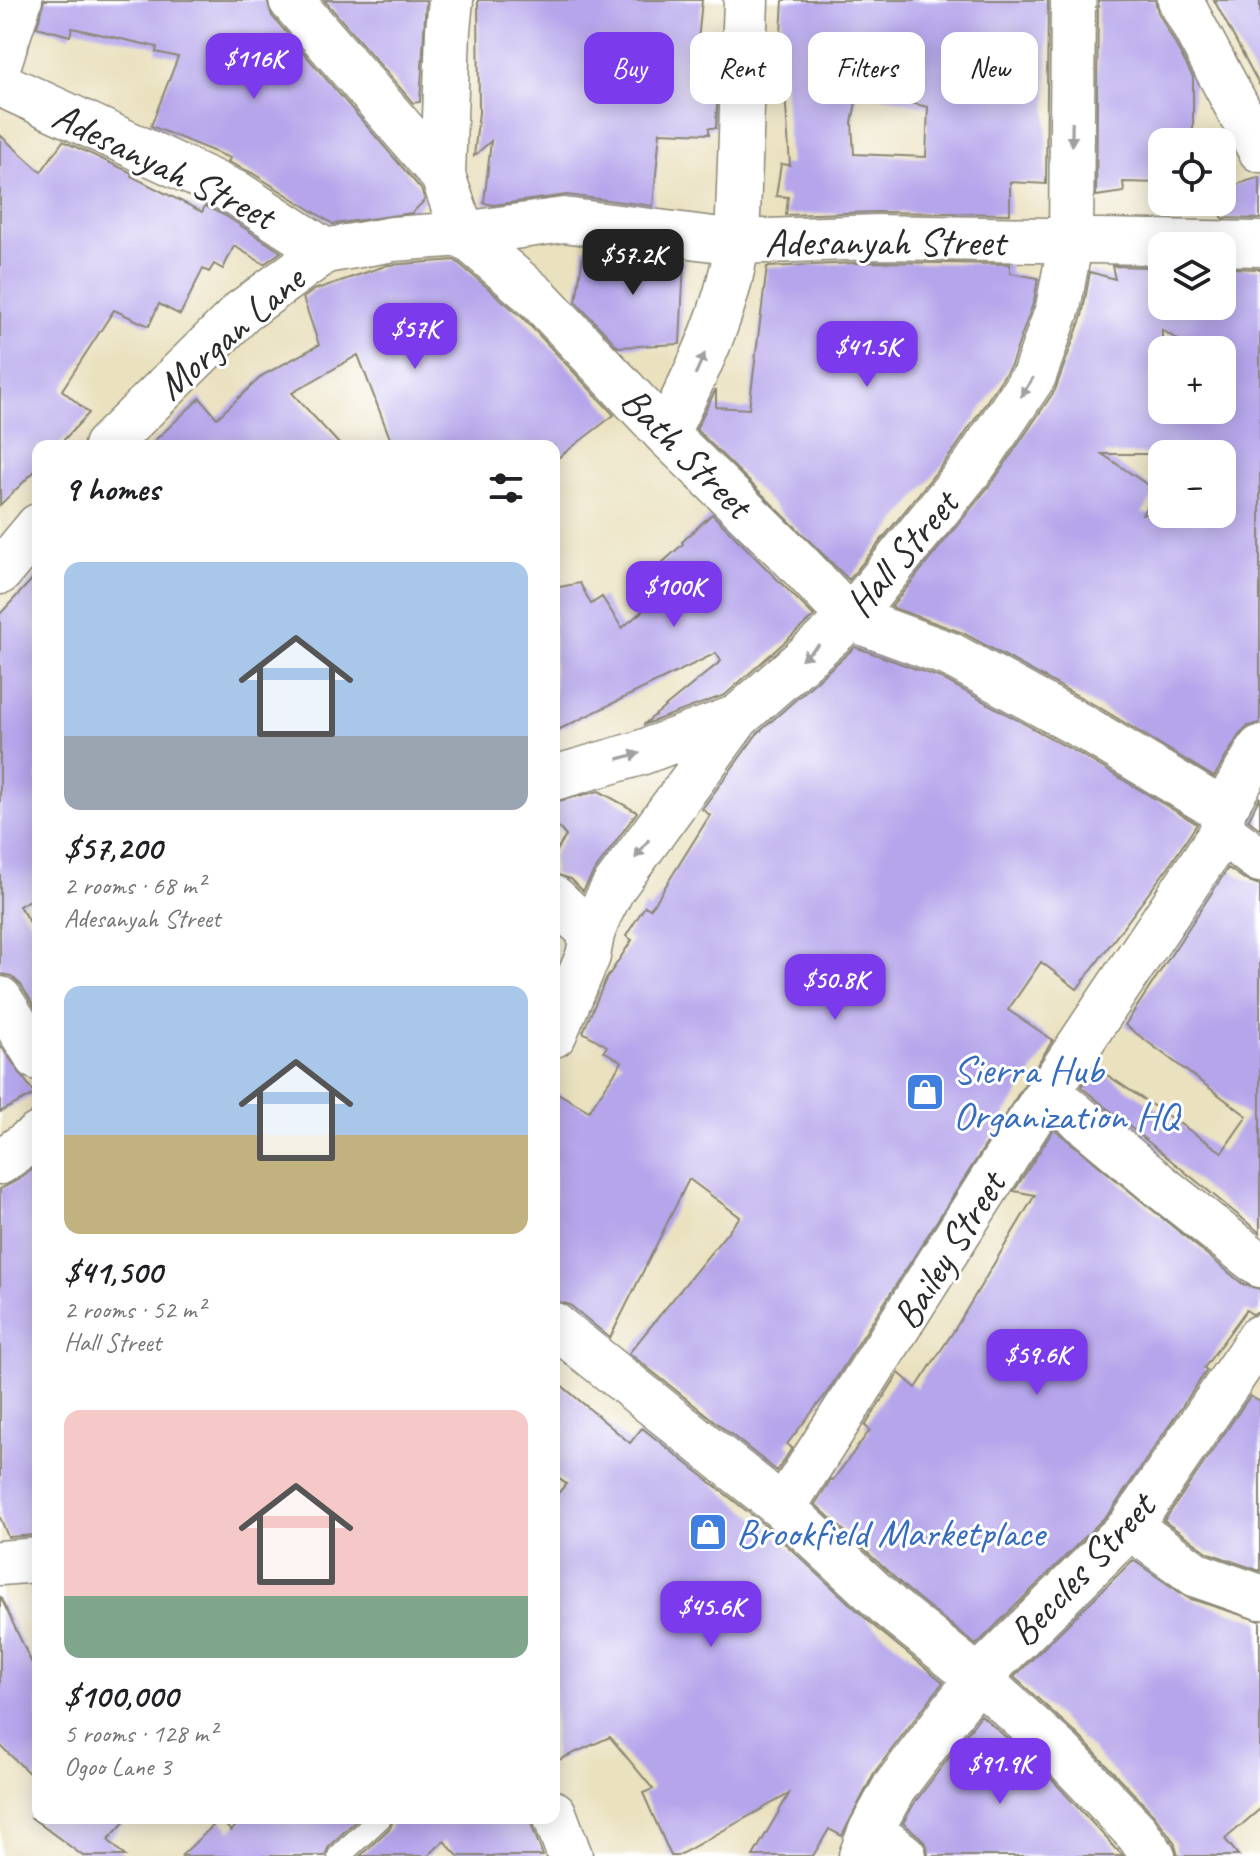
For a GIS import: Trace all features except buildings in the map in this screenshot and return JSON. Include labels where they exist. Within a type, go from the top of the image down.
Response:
[{"type":"street","points":[[0,61],[20,0]]},
{"type":"street","points":[[291,0],[443,176]]},
{"type":"street","points":[[451,0],[443,176],[463,234]]},
{"type":"street","points":[[666,434],[702,362],[732,277],[737,242],[746,0]]},
{"type":"street","name":"Hall Street","points":[[560,1021],[588,956],[592,934],[613,888],[738,717],[850,618],[975,464],[1034,376],[1058,308],[1071,240],[1073,0]]},
{"type":"street","points":[[1180,0],[1260,150]]},
{"type":"street","name":"Adesanyah Street","points":[[0,84],[238,194],[325,251]]},
{"type":"street","name":"Adesanyah Street","points":[[463,234],[564,220],[737,242],[877,237],[1260,244]]},
{"type":"street","name":"Morgan Lane","points":[[111,440],[243,311],[325,251],[393,239],[463,234]]},
{"type":"street","name":"Bath Street","points":[[463,234],[540,300],[666,434],[850,618],[951,655],[1090,731],[1223,822],[1260,860]]},
{"type":"street","points":[[0,572],[32,533]]},
{"type":"street","points":[[560,776],[640,753],[738,717]]},
{"type":"street","name":"Bailey Street","points":[[783,1508],[1223,822],[1260,748]]},
{"type":"street","points":[[560,904],[592,934]]},
{"type":"street","points":[[0,999],[32,1049]]},
{"type":"street","points":[[1048,1092],[1260,1265]]},
{"type":"street","points":[[0,1162],[32,1139]]},
{"type":"street","name":"Beccles Street","points":[[879,1847],[894,1788],[978,1678],[1130,1527],[1260,1337]]},
{"type":"street","points":[[560,1340],[783,1508],[892,1609],[978,1678],[1061,1753],[1137,1833],[1153,1856]]},
{"type":"street","points":[[1130,1527],[1197,1575],[1260,1597]]},
{"type":"street","points":[[0,1563],[32,1560]]},
{"type":"street","points":[[558,1824],[570,1856]]},
{"type":"lane","points":[[339,1856],[374,1824]]},
{"type":"place","name":"Sierra Hub Organization HQ","points":[[925,1092]]},
{"type":"place","name":"Brookfield Marketplace","points":[[708,1532]]}]
